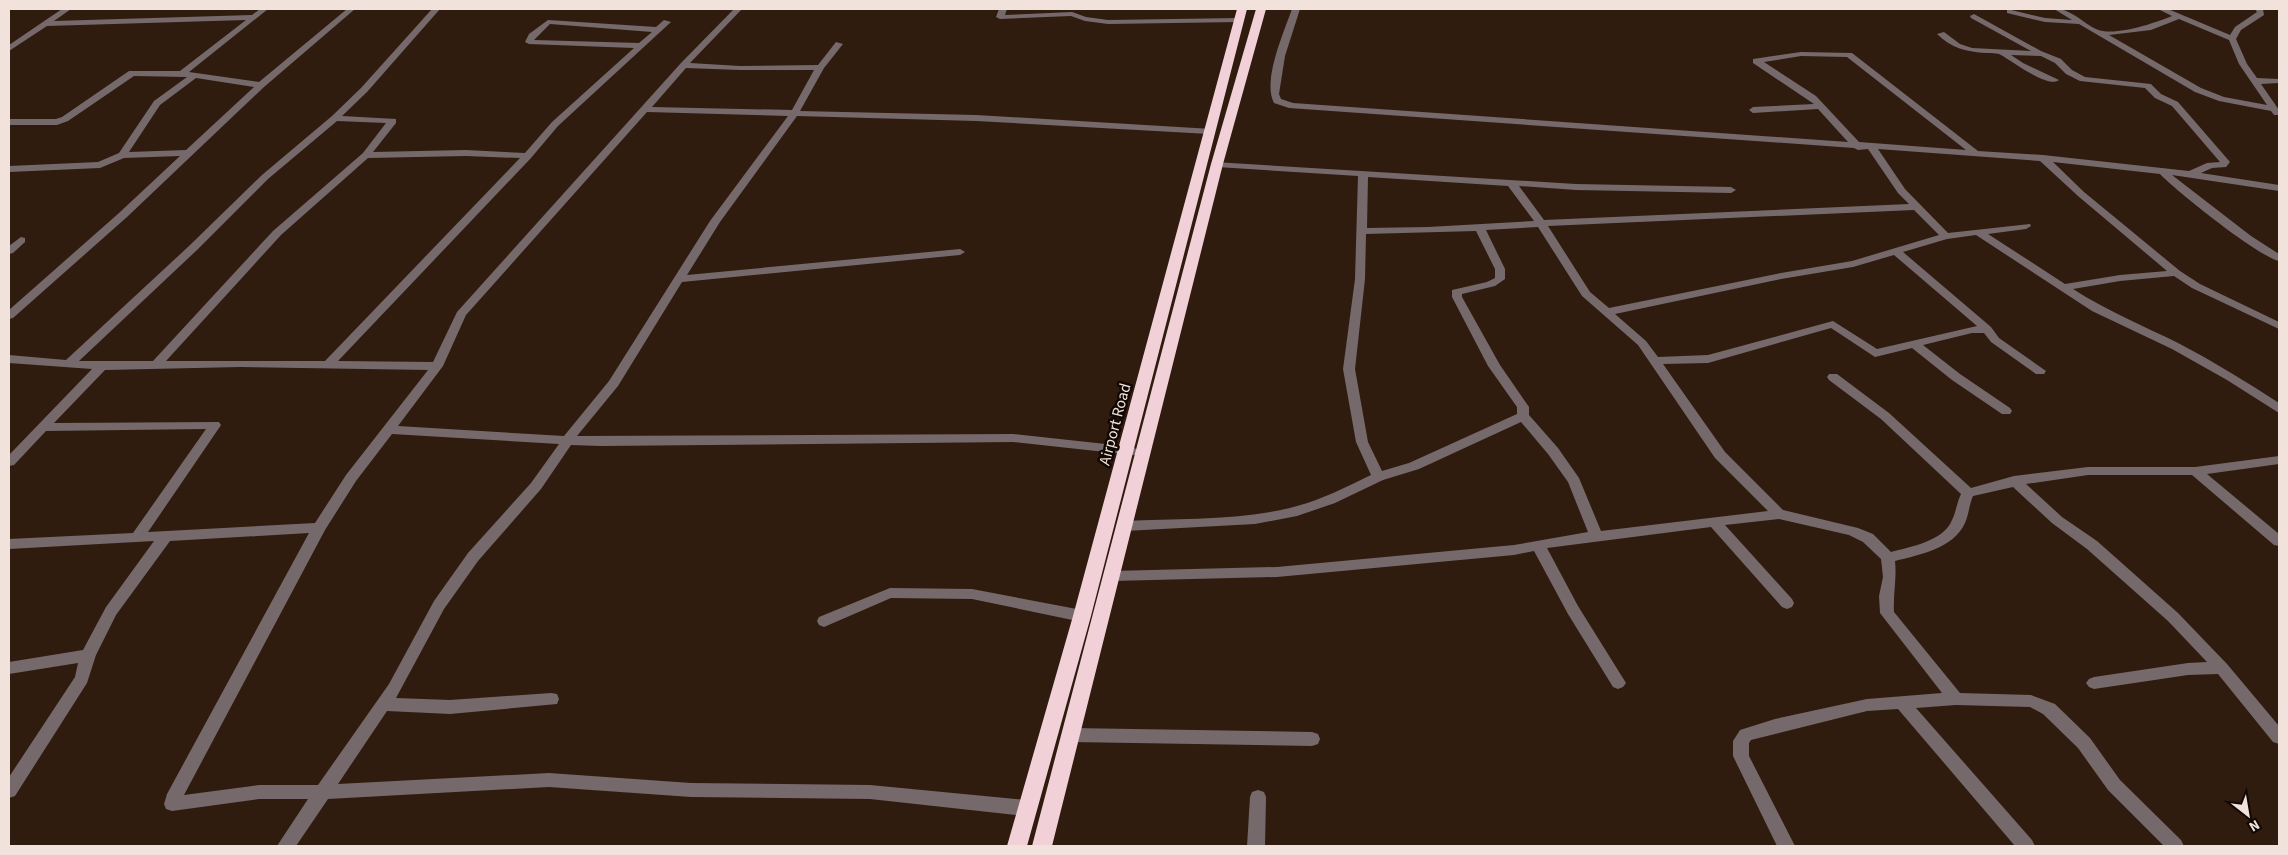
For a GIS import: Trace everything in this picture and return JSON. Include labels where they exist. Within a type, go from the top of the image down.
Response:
[{"type":"highway","name":"Airport Road","points":[[1016,846],[1082,616],[1242,9]]},
{"type":"highway","points":[[1042,846],[1216,164],[1261,9]]},
{"type":"street","points":[[9,48],[67,9]]},
{"type":"street","points":[[182,74],[264,9]]},
{"type":"street","points":[[9,316],[190,153],[261,85],[351,9]]},
{"type":"street","points":[[68,364],[193,248],[265,177],[335,118],[364,90],[436,9]]},
{"type":"street","points":[[738,9],[728,17],[684,65],[462,314],[436,366],[351,478],[319,528],[172,804],[259,792],[323,792],[549,780],[691,790],[870,792],[1026,808]]},
{"type":"street","points":[[1003,9],[1000,17],[1010,18],[1071,11],[1085,19],[1108,22],[1239,20]]},
{"type":"street","points":[[1296,9],[1283,44],[1274,92],[1277,101],[1292,106],[1872,148],[2043,158],[2190,174],[2279,188]]},
{"type":"street","points":[[2058,9],[2198,90],[2222,99],[2276,112]]},
{"type":"street","points":[[2162,9],[2232,39],[2243,64],[2276,112]]},
{"type":"street","points":[[2232,39],[2238,29],[2261,13],[2259,9]]},
{"type":"street","points":[[2010,11],[2035,18],[2083,24]]},
{"type":"street","points":[[1974,16],[2058,61],[2074,75],[2092,81],[2148,86],[2158,96],[2175,104],[2225,162],[2223,165],[2210,165],[2190,174]]},
{"type":"street","points":[[2100,34],[2146,29],[2179,16]]},
{"type":"street","points":[[45,24],[252,17]]},
{"type":"street","points":[[642,46],[529,42],[532,36],[548,22],[659,30]]},
{"type":"street","points":[[329,363],[528,156],[555,124],[667,22]]},
{"type":"street","points":[[2163,23],[2198,25]]},
{"type":"street","points":[[1941,34],[1962,48],[2042,54]]},
{"type":"street","points":[[286,846],[383,704],[439,605],[473,558],[536,486],[567,441],[614,383],[715,221],[794,114],[820,66],[839,44]]},
{"type":"street","points":[[2002,51],[2025,68],[2054,80]]},
{"type":"street","points":[[1858,146],[1822,106],[1756,61],[1801,54],[1849,55],[1978,155]]},
{"type":"street","points":[[684,65],[740,68],[820,66]]},
{"type":"street","points":[[9,122],[57,122],[65,119],[132,73],[195,75],[261,85]]},
{"type":"street","points":[[9,169],[109,163],[122,155],[157,103],[195,75]]},
{"type":"street","points":[[2255,80],[2279,81]]},
{"type":"street","points":[[2266,97],[2279,98]]},
{"type":"street","points":[[1753,110],[1822,106]]},
{"type":"street","points":[[646,109],[976,118],[1209,131]]},
{"type":"street","points":[[156,365],[218,294],[277,233],[366,155],[393,121],[335,118]]},
{"type":"street","points":[[1872,148],[1914,207],[1946,236]]},
{"type":"street","points":[[122,155],[190,153]]},
{"type":"street","points":[[366,155],[466,153],[528,156]]},
{"type":"street","points":[[2043,158],[2081,194],[2176,273],[2222,300],[2279,326]]},
{"type":"street","points":[[1216,164],[1512,184],[1731,190]]},
{"type":"street","points":[[2164,172],[2174,183],[2247,238],[2279,258]]},
{"type":"street","points":[[1363,175],[1360,279],[1349,369],[1362,442],[1378,477]]},
{"type":"street","points":[[1512,184],[1541,224],[1586,294],[1642,343],[1720,455],[1766,504],[1779,514]]},
{"type":"street","points":[[1361,231],[1414,232],[1541,224],[1914,207]]},
{"type":"street","points":[[1607,312],[1781,276],[1853,264],[1946,236],[2026,226]]},
{"type":"street","points":[[1480,228],[1500,270],[1500,279],[1491,284],[1456,292],[1457,297],[1490,360],[1523,407],[1523,416],[1553,451],[1574,481],[1597,537]]},
{"type":"street","points":[[1978,232],[2096,309],[2148,332],[2231,377],[2279,409]]},
{"type":"street","points":[[9,251],[21,240]]},
{"type":"street","points":[[1894,251],[1987,329],[1995,340],[2040,371]]},
{"type":"street","points":[[679,279],[960,252]]},
{"type":"street","points":[[2062,288],[2120,278],[2176,273]]},
{"type":"street","points":[[1655,362],[1708,358],[1833,324],[1875,354],[1972,330],[1987,329]]},
{"type":"street","points":[[1915,344],[1956,377],[2006,411]]},
{"type":"street","points":[[9,359],[102,366],[329,363],[436,366]]},
{"type":"street","points":[[9,462],[102,366]]},
{"type":"street","points":[[1832,377],[1885,416],[1968,494]]},
{"type":"street","points":[[1125,526],[1255,519],[1298,510],[1330,500],[1378,477],[1414,466],[1523,416]]},
{"type":"street","points":[[42,427],[215,425],[137,537]]},
{"type":"street","points":[[389,430],[567,441],[1014,438],[1143,452]]},
{"type":"street","points":[[1888,558],[1925,548],[1945,536],[1957,525],[1962,504],[1968,494],[2014,481],[2088,471],[2195,471],[2279,460]]},
{"type":"street","points":[[2195,471],[2279,541]]},
{"type":"street","points":[[2014,481],[2057,520],[2092,545],[2173,617],[2222,668],[2278,733]]},
{"type":"street","points":[[1112,576],[1278,572],[1514,550],[1538,545],[1779,514],[1853,531],[1868,538],[1888,558],[1890,577],[1886,596],[1887,613],[1956,700]]},
{"type":"street","points":[[1714,522],[1787,604]]},
{"type":"street","points":[[9,544],[319,528]]},
{"type":"street","points":[[9,791],[82,679],[88,654],[111,611],[165,537]]},
{"type":"street","points":[[1538,545],[1573,610],[1618,683]]},
{"type":"street","points":[[824,621],[890,593],[972,594],[1082,616]]},
{"type":"street","points":[[9,668],[88,654]]},
{"type":"street","points":[[2094,683],[2188,669],[2222,668]]},
{"type":"street","points":[[383,704],[450,707],[551,700]]},
{"type":"street","points":[[1786,846],[1741,756],[1741,741],[1746,735],[1851,708],[1901,702],[1956,700],[2031,701],[2049,709],[2084,743],[2114,785],[2174,846]]},
{"type":"street","points":[[1901,702],[2026,846]]},
{"type":"street","points":[[1071,736],[1312,739]]},
{"type":"street","points":[[1256,846],[1258,797]]}]
